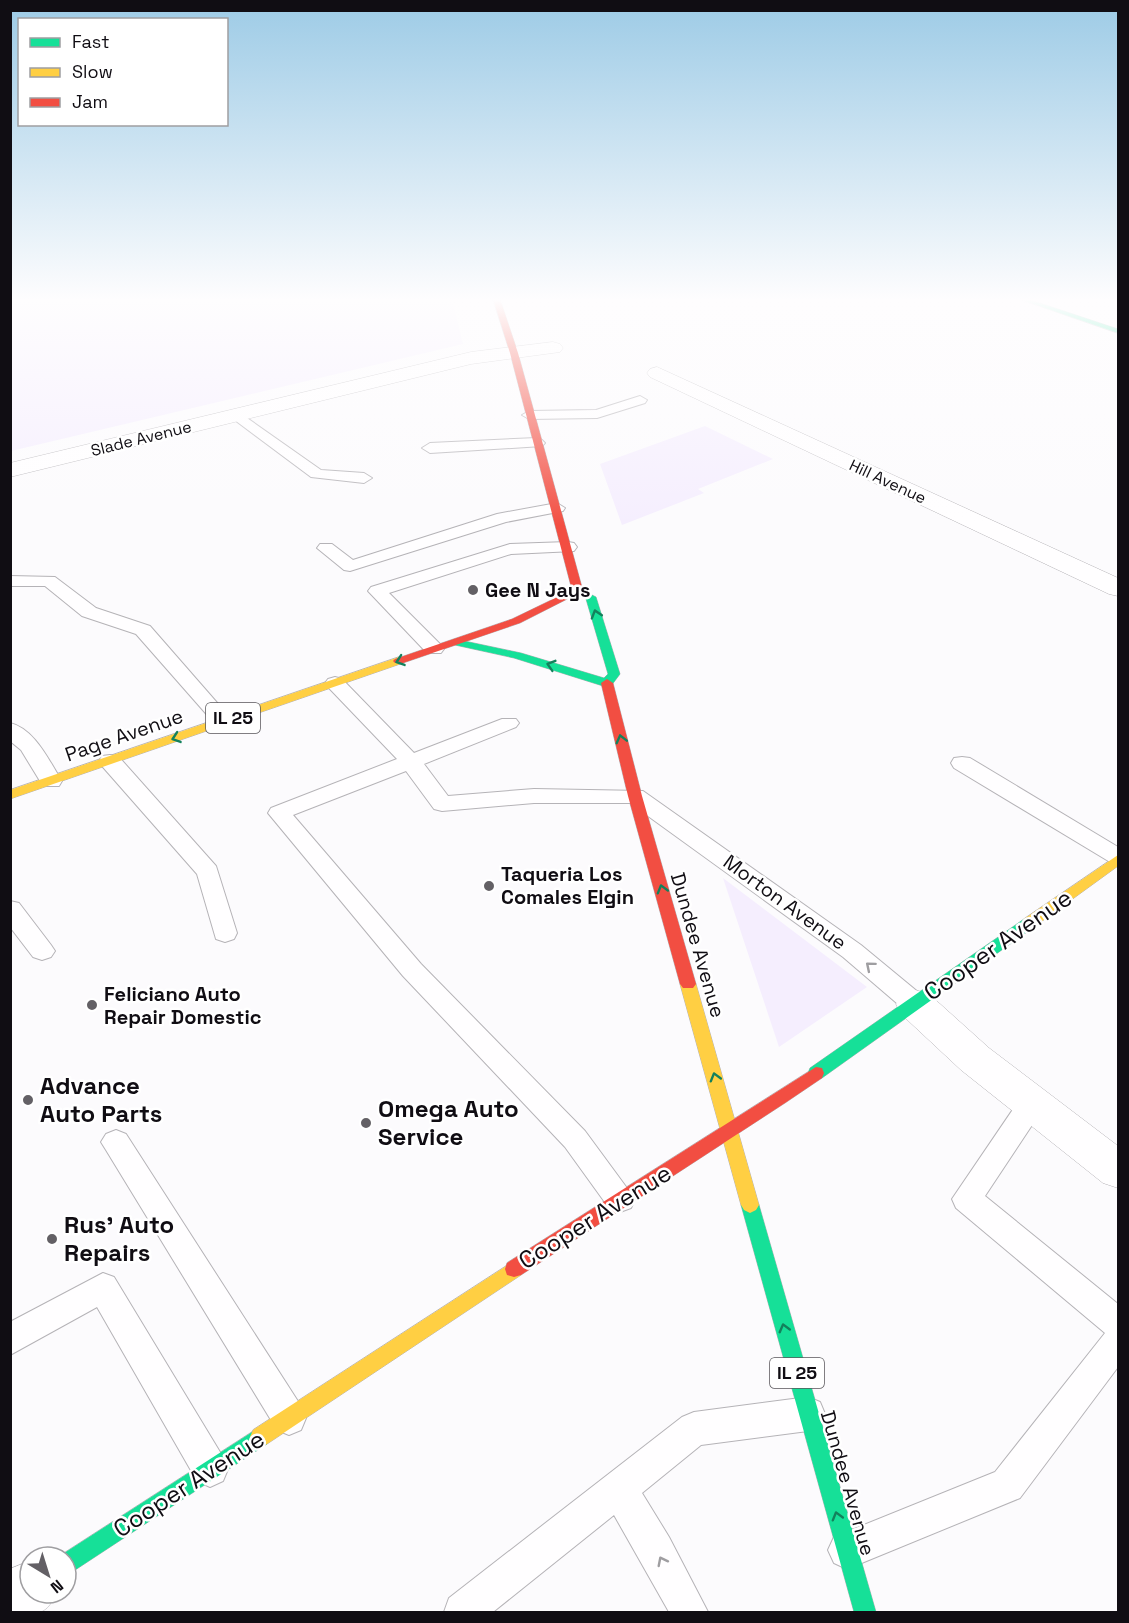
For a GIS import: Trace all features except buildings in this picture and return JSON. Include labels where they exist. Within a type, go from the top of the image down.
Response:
[{"type":"main road","name":"Dundee Avenue","points":[[519,375],[568,547],[578,591],[591,597],[614,674],[607,683],[635,796],[865,1612]]},
{"type":"main road","name":"Page Avenue","points":[[10,795],[516,621],[578,591]]},
{"type":"main road","points":[[455,642],[518,655],[607,683]]},
{"type":"main road","name":"Cooper Avenue","points":[[78,1557],[620,1199],[731,1133],[1119,859]]},
{"type":"street","name":"Slade Avenue","points":[[10,470],[402,375]]},
{"type":"street","name":"Hill Avenue","points":[[659,375],[1119,588]]},
{"type":"street","name":"Morton Avenue","points":[[915,1004],[975,1059],[1119,1170]]},
{"type":"lane","points":[[529,414],[597,414],[640,400]]},
{"type":"lane","points":[[237,415],[317,474],[363,478]]},
{"type":"lane","points":[[430,448],[537,443]]},
{"type":"lane","points":[[326,548],[350,566],[503,518],[557,508]]},
{"type":"lane","points":[[434,649],[377,591],[510,549],[568,547]]},
{"type":"lane","points":[[10,581],[49,581],[89,612],[143,630],[223,722]]},
{"type":"lane","points":[[335,683],[411,762],[442,804],[534,796],[635,796]]},
{"type":"lane","points":[[509,723],[279,813],[412,970],[575,1139],[620,1199]]},
{"type":"lane","points":[[10,729],[29,746],[51,781]]},
{"type":"lane","points":[[110,761],[208,872],[225,933]]},
{"type":"lane","points":[[962,763],[1119,859]]},
{"type":"lane","name":"Morton Avenue","points":[[635,796],[852,951],[915,1004]]},
{"type":"lane","points":[[10,909],[42,951]]},
{"type":"lane","points":[[1032,1104],[967,1199],[1119,1324]]},
{"type":"lane","points":[[116,1142],[289,1418]]},
{"type":"lane","points":[[10,1340],[103,1287],[210,1468]]},
{"type":"lane","points":[[847,1550],[1007,1485],[1119,1342]]},
{"type":"lane","points":[[462,1612],[694,1429],[808,1414]]},
{"type":"lane","points":[[618,1488],[656,1550],[688,1612]]},
{"type":"shaded area","points":[[10,375],[333,375],[11,451]]},
{"type":"shaded area","points":[[705,426],[773,459],[698,489],[704,493],[622,525],[600,464]]},
{"type":"shaded area","points":[[723,878],[867,987],[779,1047]]},
{"type":"traffic: fast","points":[[578,591],[591,597],[614,674],[607,683]]},
{"type":"traffic: fast","points":[[455,642],[517,655],[607,683]]},
{"type":"traffic: fast","points":[[816,1073],[1029,923]]},
{"type":"traffic: fast","points":[[750,1205],[865,1612]]},
{"type":"traffic: fast","points":[[78,1557],[260,1437]]},
{"type":"traffic: slow","points":[[10,795],[399,661]]},
{"type":"traffic: slow","points":[[1029,923],[1118,860]]},
{"type":"traffic: slow","points":[[688,984],[750,1205]]},
{"type":"traffic: slow","points":[[260,1437],[514,1269]]},
{"type":"traffic: jam","points":[[520,375],[578,591]]},
{"type":"traffic: jam","points":[[399,661],[516,621],[578,591]]},
{"type":"traffic: jam","points":[[607,683],[635,796],[688,984]]},
{"type":"traffic: jam","points":[[514,1269],[816,1073]]},
{"type":"place","name":"Gee N Jays","points":[[473,590]]},
{"type":"place","name":"Taqueria Los Comales Elgin","points":[[489,886]]},
{"type":"place","name":"Feliciano Auto Repair Domestic","points":[[92,1005]]},
{"type":"place","name":"Advance Auto Parts","points":[[28,1100]]},
{"type":"place","name":"Omega Auto Service","points":[[366,1123]]},
{"type":"place","name":"Rus' Auto Repairs","points":[[52,1239]]}]
